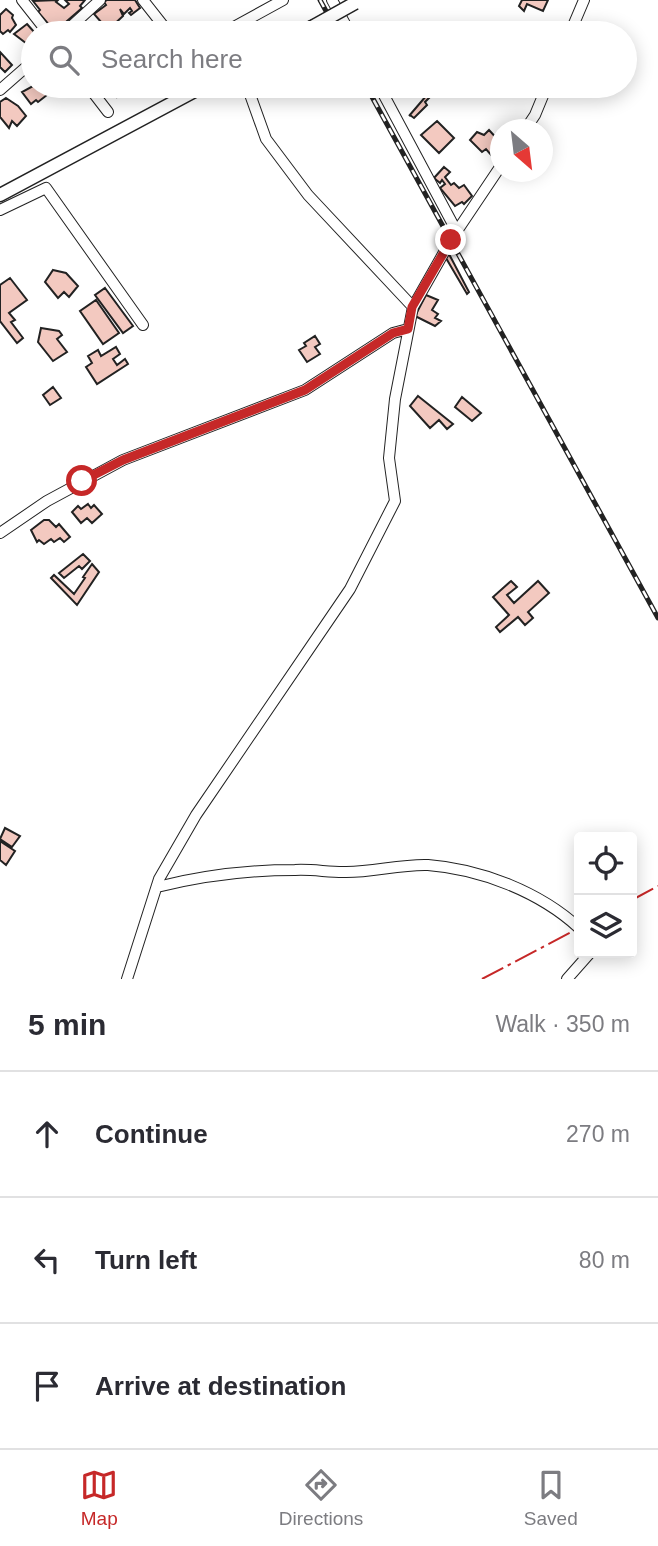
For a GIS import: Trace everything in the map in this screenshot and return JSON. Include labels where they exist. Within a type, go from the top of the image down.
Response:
[{"type":"main road","points":[[323,21],[358,2]]},
{"type":"main road","points":[[0,195],[182,98]]},
{"type":"street","points":[[22,0],[39,21]]},
{"type":"street","points":[[77,21],[100,0]]},
{"type":"street","points":[[143,0],[160,21]]},
{"type":"street","points":[[245,21],[283,0]]},
{"type":"street","points":[[332,0],[343,21]]},
{"type":"street","points":[[575,21],[584,0]]},
{"type":"street","points":[[0,90],[21,72]]},
{"type":"street","points":[[97,98],[108,112]]},
{"type":"street","points":[[252,98],[267,139],[291,173],[308,195],[412,307]]},
{"type":"street","points":[[385,98],[454,236]]},
{"type":"street","points":[[532,119],[542,98]]},
{"type":"street","points":[[127,979],[156,887],[197,815],[350,589],[395,501],[389,458],[412,307],[490,182]]},
{"type":"street","points":[[0,210],[46,188],[143,325]]},
{"type":"street","points":[[0,533],[47,501],[123,460],[305,390],[393,333],[408,329]]},
{"type":"street","points":[[156,887],[184,880],[248,872],[290,869],[355,872],[399,866],[428,866],[460,870],[498,880],[535,898],[574,925]]},
{"type":"street","points":[[566,979],[585,958]]},
{"type":"building","points":[[58,0],[56,2],[64,8],[69,4],[65,0],[85,0],[80,6],[82,8],[67,21],[46,21],[33,1]]},
{"type":"building","points":[[135,0],[140,8],[131,15],[130,8],[124,14],[120,9],[123,16],[118,21],[100,21],[94,14],[106,5],[104,2]]},
{"type":"building","points":[[522,0],[548,0],[543,11],[527,4],[524,11],[519,6]]},
{"type":"building","points":[[6,9],[13,15],[16,25],[10,32],[8,30],[3,34],[0,31],[0,15]]},
{"type":"building","points":[[21,29],[21,39],[14,34]]},
{"type":"building","points":[[0,52],[12,65],[5,72],[0,67]]},
{"type":"building","points":[[6,98],[26,116],[17,126],[12,121],[9,128],[0,117],[0,102]]},
{"type":"building","points":[[26,98],[43,98],[38,102],[36,100],[31,104]]},
{"type":"building","points":[[424,98],[429,98],[425,102],[427,105],[414,118],[409,116]]},
{"type":"building","points":[[437,121],[454,138],[439,153],[421,135]]},
{"type":"building","points":[[490,131],[490,154],[486,149],[482,152],[470,140],[477,132],[484,135]]},
{"type":"building","points":[[444,167],[450,172],[445,177],[451,185],[454,183],[459,188],[464,185],[472,196],[464,204],[462,202],[455,206],[440,188],[445,184],[442,180],[440,183],[434,178]]},
{"type":"building","points":[[449,254],[469,292],[467,294],[446,258]]},
{"type":"building","points":[[53,270],[66,273],[78,286],[69,297],[64,292],[58,298],[45,282]]},
{"type":"building","points":[[10,278],[27,300],[9,313],[15,320],[11,322],[23,338],[17,343],[0,321],[0,285]]},
{"type":"building","points":[[105,288],[133,326],[123,333],[95,295]]},
{"type":"building","points":[[426,295],[438,300],[432,310],[438,314],[435,318],[441,321],[435,326],[415,316]]},
{"type":"building","points":[[96,300],[119,333],[103,344],[80,311]]},
{"type":"building","points":[[41,328],[59,331],[62,335],[57,339],[67,352],[53,361],[38,342]]},
{"type":"building","points":[[315,336],[320,344],[315,347],[320,354],[307,362],[299,350]]},
{"type":"building","points":[[116,347],[120,354],[113,359],[117,365],[125,359],[128,364],[97,384],[86,367],[92,363],[88,356],[98,350],[101,356]]},
{"type":"building","points":[[53,387],[61,398],[50,405],[43,395]]},
{"type":"building","points":[[418,396],[453,424],[447,429],[439,420],[430,428],[410,406]]},
{"type":"building","points":[[462,397],[481,413],[472,421],[455,407]]},
{"type":"building","points":[[88,504],[91,508],[94,505],[102,514],[92,523],[87,518],[81,523],[72,512],[78,506],[81,509]]},
{"type":"building","points":[[44,520],[49,520],[56,527],[59,524],[70,537],[64,542],[60,538],[54,542],[51,539],[44,544],[39,540],[37,542],[31,530]]},
{"type":"building","points":[[83,554],[90,561],[82,569],[79,566],[64,578],[59,573]]},
{"type":"building","points":[[92,564],[99,572],[77,605],[51,578],[54,575],[74,594]]},
{"type":"building","points":[[511,581],[517,587],[507,595],[514,603],[538,581],[549,593],[528,612],[533,618],[525,625],[518,617],[500,632],[496,627],[509,615],[493,597]]},
{"type":"building","points":[[5,828],[20,836],[12,847],[0,839]]},
{"type":"building","points":[[0,841],[15,851],[6,865],[0,860]]},
{"type":"railway","points":[[320,0],[331,21]]},
{"type":"railway","points":[[373,98],[658,618]]},
{"type":"power","points":[[637,897],[658,886]]},
{"type":"power","points":[[482,979],[574,931]]},
{"type":"route","points":[[82,481],[123,460],[305,390],[393,333],[408,329],[412,307],[451,240]]}]
